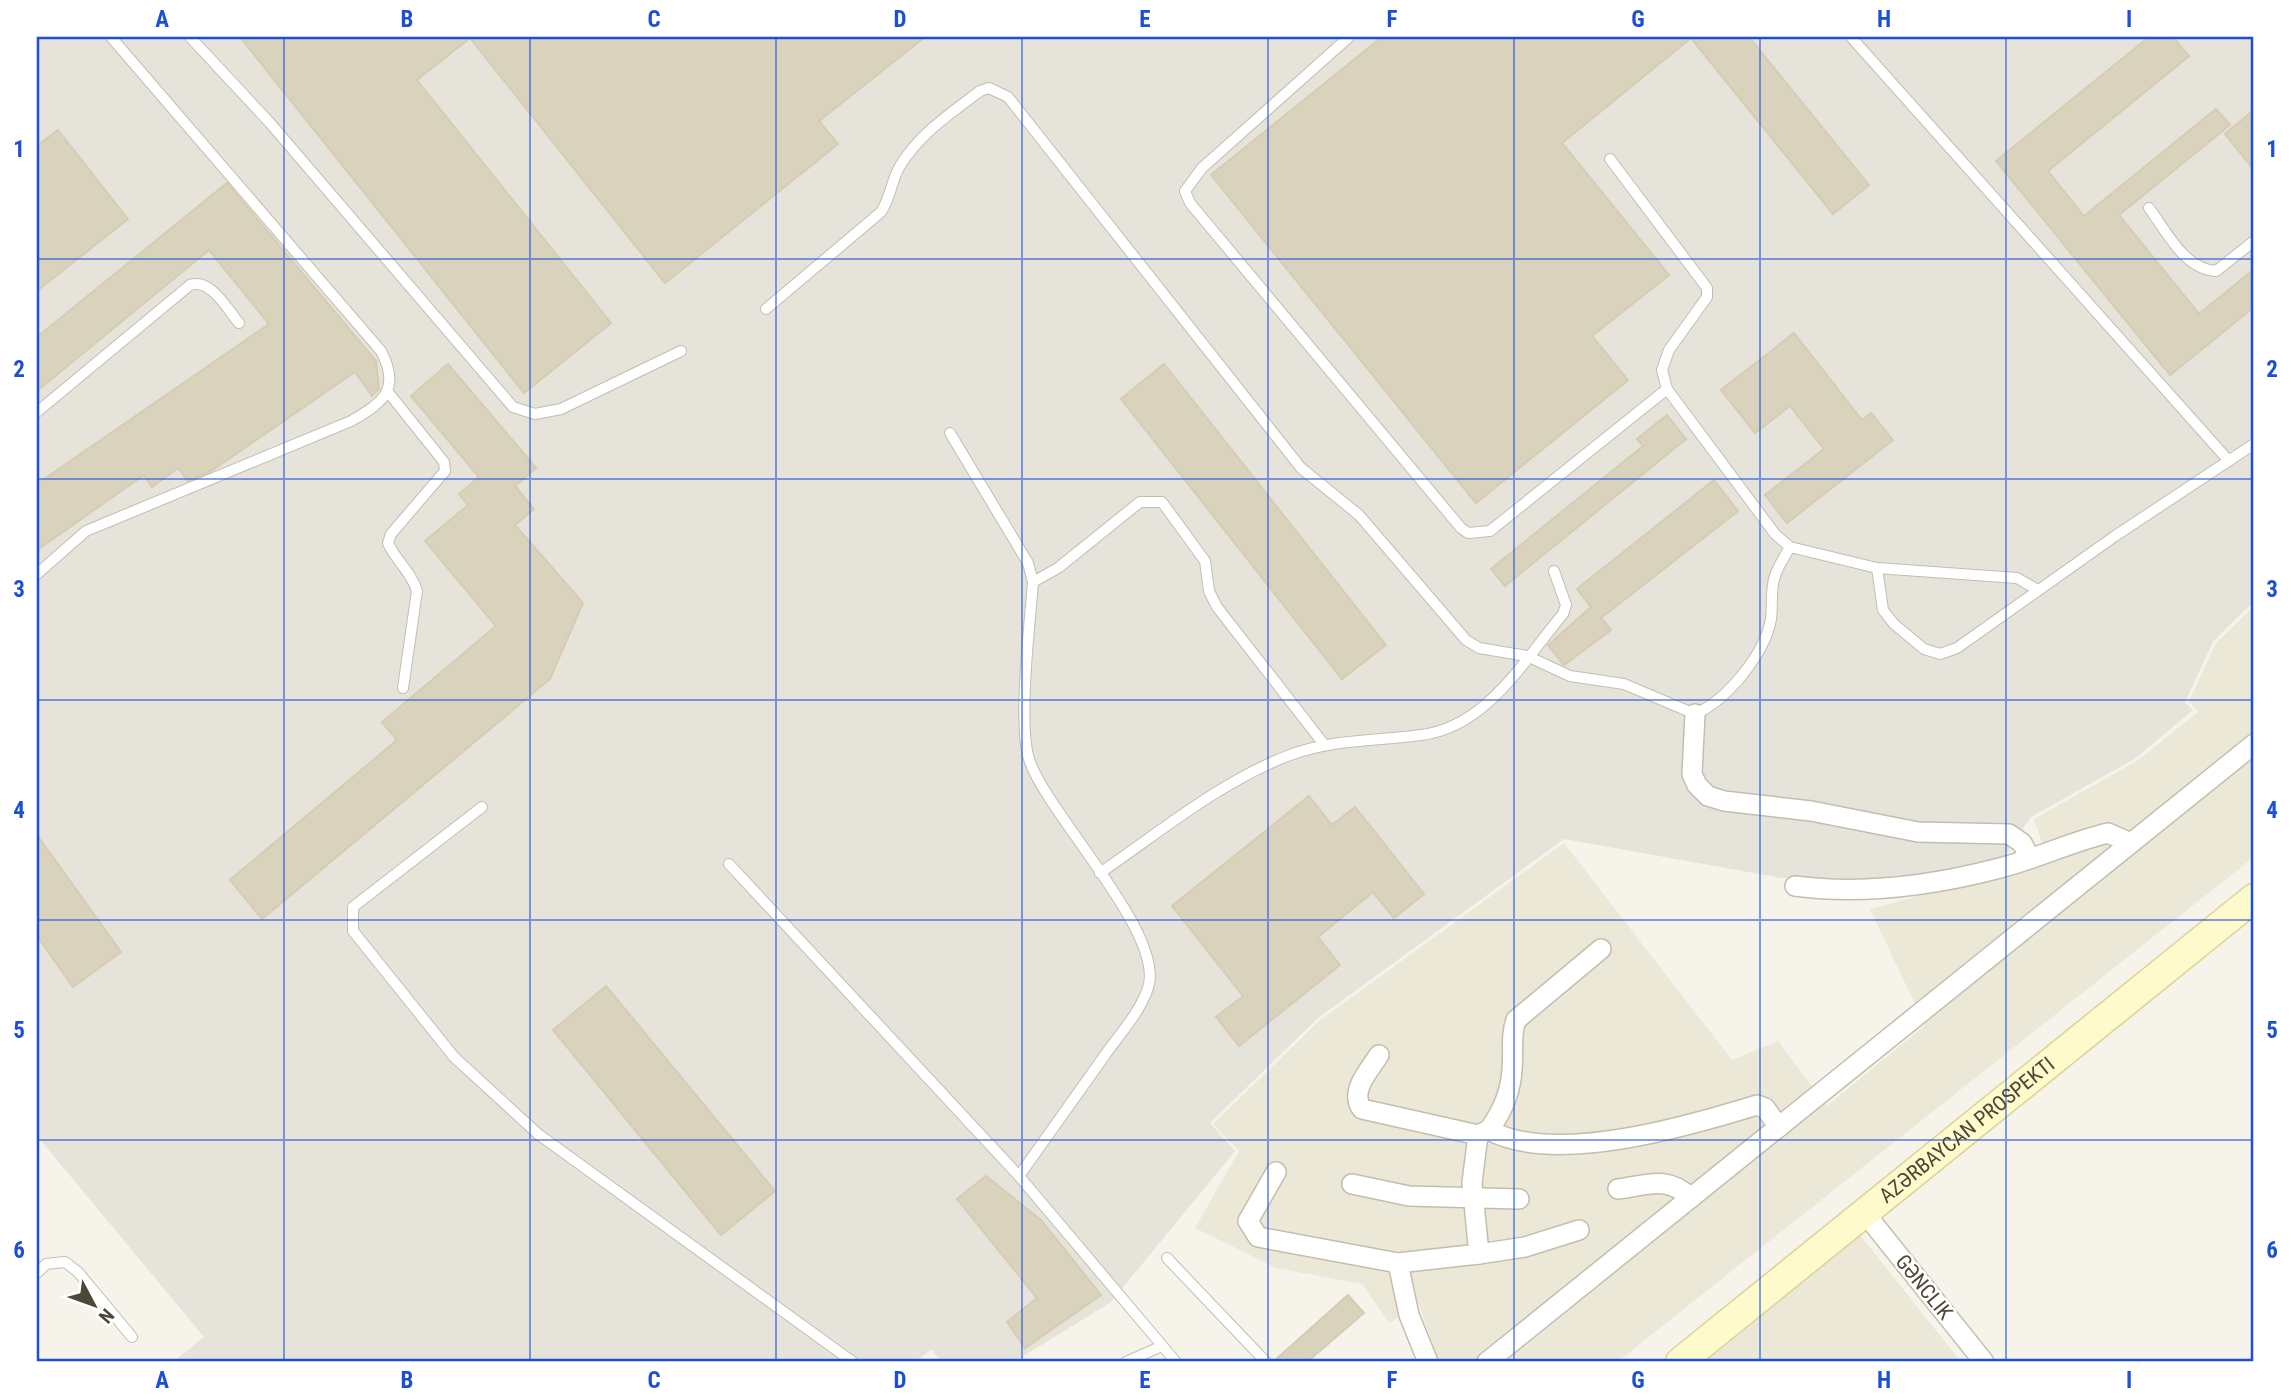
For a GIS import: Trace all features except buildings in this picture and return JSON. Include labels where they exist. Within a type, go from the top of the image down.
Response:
[{"type":"street","points":[[1695,714],[1692,774],[1697,785],[1708,796],[1724,801],[1811,811],[1918,832],[2010,834],[2022,843],[2030,858]]},
{"type":"street","points":[[1487,1362],[2254,744]]},
{"type":"street","points":[[1795,886],[1831,891],[1899,889],[1998,869],[2108,833],[2131,843]]},
{"type":"street","name":"AZƏRBAYCAN PROSPEKTI","points":[[1679,1362],[2254,898]]},
{"type":"street","points":[[1479,1254],[1472,1183],[1483,1133],[1505,1103],[1513,1070],[1511,1034],[1516,1020],[1601,949]]},
{"type":"street","points":[[1379,1055],[1357,1092],[1357,1102],[1362,1109],[1518,1142],[1572,1143],[1677,1130],[1757,1105],[1765,1108],[1779,1127]]},
{"type":"street","points":[[1276,1172],[1248,1221],[1258,1237],[1398,1263],[1525,1247],[1579,1230]]},
{"type":"street","points":[[1618,1189],[1667,1182],[1680,1187],[1691,1198]]},
{"type":"street","points":[[1352,1184],[1409,1195],[1519,1199]]},
{"type":"street","name":"GƏNCLIK","points":[[1864,1212],[1984,1362]]},
{"type":"street","points":[[1398,1263],[1409,1315],[1428,1362]]},
{"type":"lane","points":[[37,574],[86,531],[351,421],[372,409],[388,392],[391,379],[380,351],[111,37]]},
{"type":"lane","points":[[190,37],[270,122],[513,407],[535,414],[561,409],[681,351]]},
{"type":"lane","points":[[1349,37],[1202,168],[1185,191],[1189,203],[1461,528],[1468,533],[1490,531],[1667,389]]},
{"type":"lane","points":[[1851,37],[2229,461]]},
{"type":"lane","points":[[766,309],[881,212],[890,198],[898,168],[926,132],[980,91],[989,88],[1008,97],[1301,468],[1359,515],[1466,640],[1479,648],[1527,656],[1570,676],[1624,684],[1695,714],[1722,699],[1765,639],[1771,621],[1774,576],[1790,547]]},
{"type":"lane","points":[[1610,159],[1707,288],[1707,297],[1669,350],[1662,370],[1667,389],[1776,534],[1790,547],[1877,568],[2017,579],[2038,590]]},
{"type":"lane","points":[[2149,208],[2189,260],[2201,270],[2216,271],[2254,241]]},
{"type":"lane","points":[[37,412],[190,285],[197,283],[208,286],[239,323]]},
{"type":"lane","points":[[388,392],[444,462],[445,471],[391,534],[388,543],[394,557],[414,581],[417,592],[403,688]]},
{"type":"lane","points":[[950,433],[1028,563],[1033,582],[1024,733],[1029,760],[1042,788],[1137,928],[1150,962],[1149,986],[1133,1016],[1019,1176]]},
{"type":"lane","points":[[1877,568],[1883,610],[1894,624],[1924,649],[1940,654],[1957,648],[2254,444]]},
{"type":"lane","points":[[1033,582],[1058,568],[1140,502],[1162,502],[1205,561],[1209,591],[1217,607],[1323,743]]},
{"type":"lane","points":[[1100,873],[1214,794],[1287,756],[1323,743],[1423,735],[1445,730],[1483,708],[1563,614],[1566,605],[1554,571]]},
{"type":"lane","points":[[482,807],[354,907],[353,931],[454,1057],[538,1134],[853,1362]]},
{"type":"lane","points":[[729,863],[1019,1176],[1176,1362]]},
{"type":"lane","points":[[1167,1258],[1266,1362]]},
{"type":"lane","points":[[37,1273],[47,1264],[65,1262],[78,1272],[132,1337]]},
{"type":"lane","points":[[1126,1362],[1162,1346]]},
{"type":"shaded area","points":[[37,37],[2252,37],[2254,601],[2213,642],[2185,702],[2193,710],[2136,758],[2031,817],[2002,860],[1904,880],[1781,878],[1564,839],[1318,1018],[1210,1123],[1235,1151],[1111,1302],[1014,1362],[941,1362],[932,1349],[915,1362],[173,1362],[204,1337],[37,1136]]},
{"type":"shaded area","points":[[2250,610],[2254,611],[2254,857],[1617,1362],[1439,1362],[1419,1305],[1389,1323],[1362,1284],[1276,1268],[1195,1228],[1239,1151],[1213,1124],[1319,1021],[1564,843],[1732,1060],[1778,1041],[1827,1106],[1925,1025],[1870,909],[2048,861],[2034,819],[2137,761],[2198,712],[2189,701],[2216,643]]},
{"type":"shaded area","points":[[1860,1235],[1961,1362],[1704,1362]]}]
